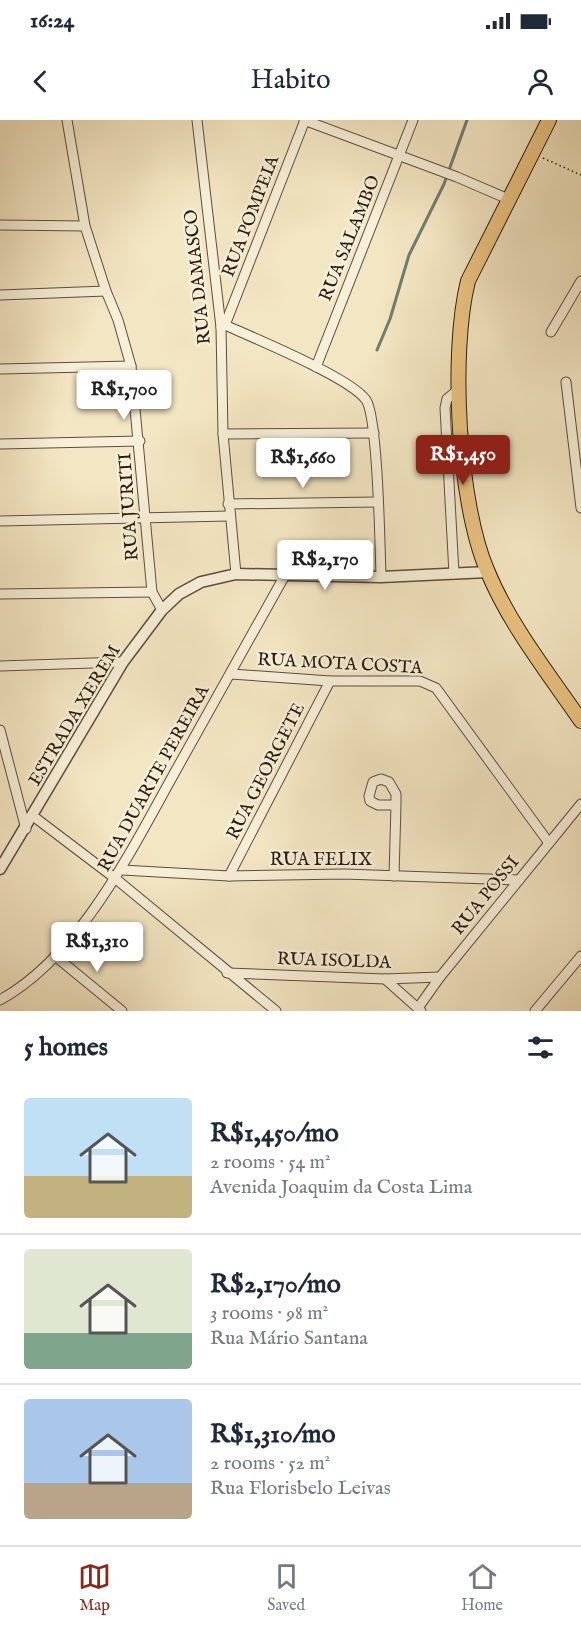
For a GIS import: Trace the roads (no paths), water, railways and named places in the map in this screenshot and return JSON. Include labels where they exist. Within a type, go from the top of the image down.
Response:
[{"type":"main road","points":[[549,120],[507,199],[468,281],[463,301],[459,389],[467,494],[477,546],[513,619],[581,721]]},
{"type":"street","points":[[0,225],[85,226],[67,120]]},
{"type":"street","name":"RUA DAMASCO","points":[[197,120],[223,326],[223,434],[236,574]]},
{"type":"street","points":[[305,120],[399,157],[442,171],[507,199]]},
{"type":"street","name":"RUA POMPEIA","points":[[223,326],[305,120]]},
{"type":"street","name":"RUA SALAMBO","points":[[316,367],[413,120]]},
{"type":"street","name":"RUA JURITI","points":[[85,226],[118,320],[131,366],[140,441],[144,519],[152,591],[162,610]]},
{"type":"street","points":[[551,332],[577,297],[581,281]]},
{"type":"street","points":[[0,295],[106,291]]},
{"type":"street","points":[[223,326],[316,367],[364,397],[371,410],[374,433],[381,577]]},
{"type":"street","points":[[0,369],[131,366]]},
{"type":"street","points":[[566,382],[577,447],[581,508]]},
{"type":"street","points":[[454,574],[445,408],[447,399],[459,389]]},
{"type":"street","points":[[223,434],[374,433]]},
{"type":"street","points":[[0,444],[140,441]]},
{"type":"street","points":[[228,504],[377,502]]},
{"type":"street","points":[[0,521],[229,516]]},
{"type":"street","name":"ESTRADA XEREM","points":[[0,869],[26,829],[123,662],[162,610],[190,587],[236,574],[284,577],[381,577],[488,572]]},
{"type":"street","name":"RUA DUARTE PEREIRA","points":[[0,1000],[35,976],[55,956],[116,879],[284,577]]},
{"type":"street","points":[[1,592],[152,591]]},
{"type":"street","points":[[0,666],[123,662]]},
{"type":"street","name":"RUA MOTA COSTA","points":[[231,674],[330,681],[420,681],[436,688],[549,843]]},
{"type":"street","name":"RUA GEORGETE","points":[[229,876],[330,681]]},
{"type":"street","points":[[0,730],[26,829]]},
{"type":"street","name":"RUA POSSI","points":[[420,1010],[440,977],[581,804]]},
{"type":"street","points":[[394,876],[396,805]]},
{"type":"street","points":[[33,816],[116,879],[227,973],[276,1011]]},
{"type":"street","name":"RUA FELIX","points":[[122,870],[229,876],[394,876],[519,880]]},
{"type":"street","points":[[55,956],[122,1011]]},
{"type":"street","points":[[535,1011],[581,956]]},
{"type":"street","name":"RUA ISOLDA","points":[[227,973],[385,979],[440,977]]},
{"type":"street","points":[[385,979],[420,1010]]},
{"type":"waterway","points":[[377,350],[390,319],[409,255],[444,184],[467,120]]}]
